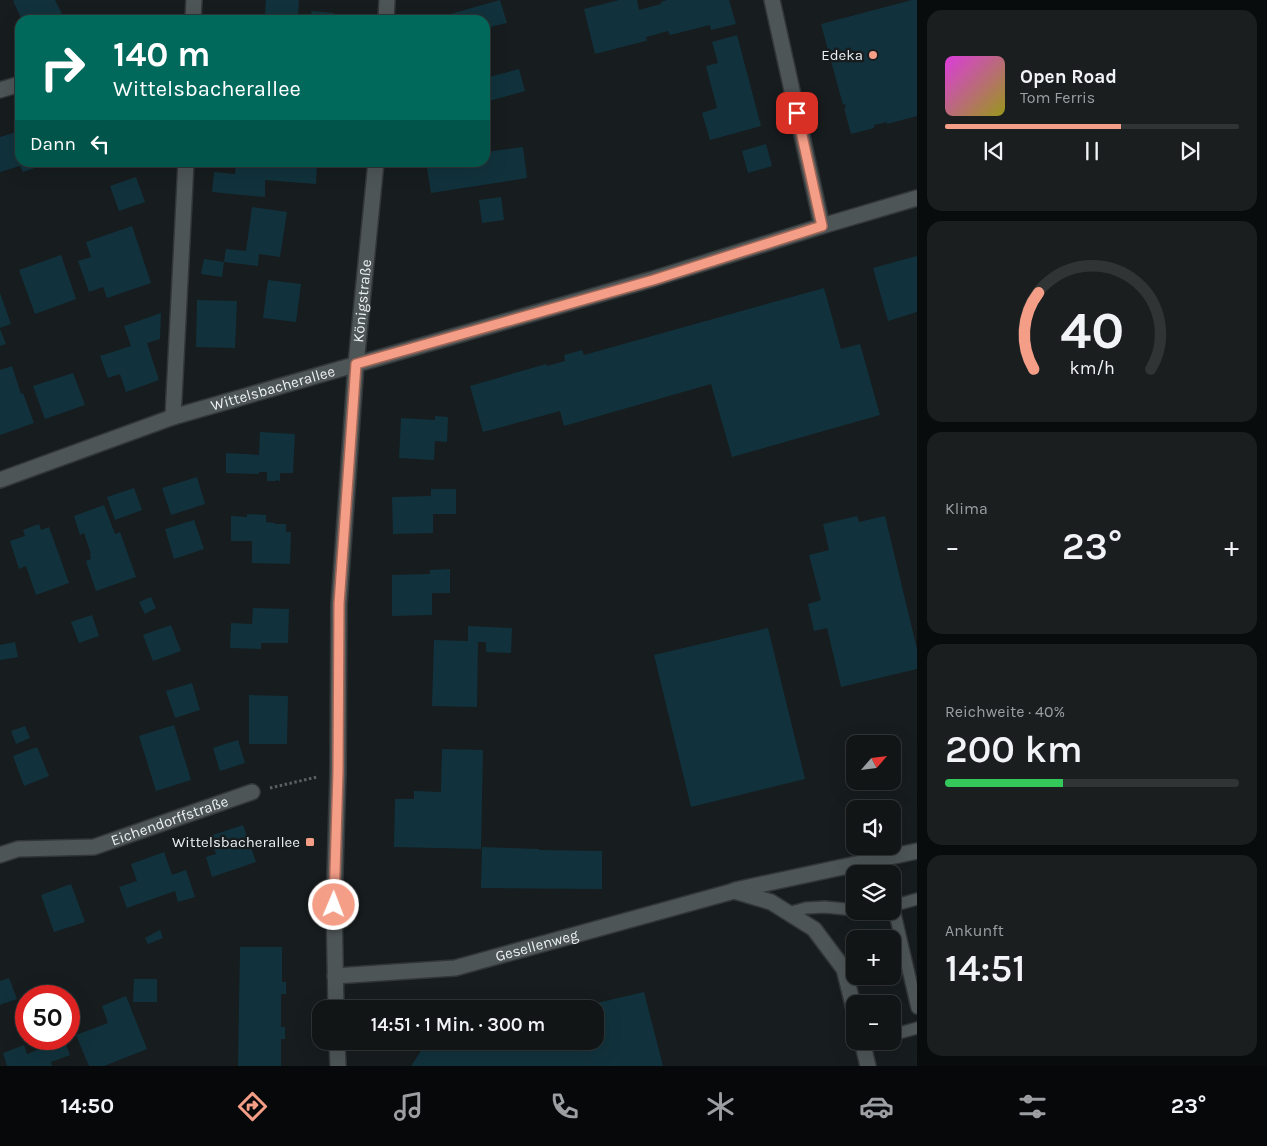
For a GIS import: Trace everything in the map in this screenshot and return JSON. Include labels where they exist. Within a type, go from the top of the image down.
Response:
[{"type":"street","points":[[193,15],[194,0]]},
{"type":"street","points":[[386,15],[387,0]]},
{"type":"street","points":[[772,0],[822,226]]},
{"type":"street","points":[[0,90],[15,86]]},
{"type":"street","points":[[173,417],[186,167]]},
{"type":"street","name":"Königstraße","points":[[336,1000],[334,905],[338,772],[339,604],[356,364],[376,167]]},
{"type":"street","name":"Wittelsbacherallee","points":[[0,480],[173,417],[653,280],[917,198]]},
{"type":"street","name":"Eichendorffstraße","points":[[0,855],[18,849],[94,846],[252,792]]},
{"type":"street","name":"Gesellenweg","points":[[335,976],[455,968],[734,890],[917,851]]},
{"type":"street","points":[[734,890],[771,902],[814,929],[844,969],[850,995]]},
{"type":"street","points":[[337,1050],[338,1066]]},
{"type":"street","points":[[865,1050],[868,1066]]},
{"type":"lane","points":[[901,904],[917,899]]},
{"type":"lane","points":[[788,913],[806,908],[825,907],[846,909]]},
{"type":"lane","points":[[896,920],[917,1008]]},
{"type":"lane","points":[[901,1032],[917,1028]]},
{"type":"path","points":[[252,792],[338,772]]},
{"type":"building","points":[[55,0],[62,15],[20,15],[13,1]]},
{"type":"building","points":[[266,0],[299,0],[298,15],[265,15]]},
{"type":"building","points":[[500,0],[507,23],[490,27],[490,15],[447,15]]},
{"type":"building","points":[[619,0],[637,0],[639,10],[661,4],[661,2],[667,0],[729,0],[736,24],[711,30],[710,25],[670,35],[668,31],[646,37],[647,41],[595,54],[584,9]]},
{"type":"building","name":"Edeka","points":[[917,0],[917,116],[887,124],[887,122],[874,125],[874,128],[851,134],[844,108],[846,108],[845,104],[843,105],[821,24]]},
{"type":"building","points":[[311,11],[334,13],[334,15],[311,15]]},
{"type":"building","points":[[737,35],[761,126],[710,140],[702,113],[717,108],[706,66],[718,63],[712,42]]},
{"type":"building","points":[[519,69],[525,91],[490,101],[490,77]]},
{"type":"building","points":[[15,132],[15,167],[17,167],[0,172],[0,137]]},
{"type":"building","points":[[766,144],[772,166],[748,173],[742,151]]},
{"type":"building","points":[[523,147],[527,178],[431,193],[427,167],[490,167],[490,151]]},
{"type":"building","points":[[20,167],[38,167],[23,172]]},
{"type":"building","points":[[236,167],[317,167],[316,184],[265,180],[265,197],[212,192],[214,172],[235,174]]},
{"type":"building","points":[[136,177],[145,202],[119,211],[110,186]]},
{"type":"building","points":[[501,197],[504,220],[482,223],[479,200]]},
{"type":"building","points":[[252,207],[287,212],[280,257],[259,254],[258,266],[224,262],[226,249],[246,251]]},
{"type":"building","points":[[132,226],[151,283],[107,298],[103,287],[89,292],[78,261],[91,257],[86,242]]},
{"type":"building","points":[[61,255],[76,299],[35,314],[19,270]]},
{"type":"building","points":[[917,256],[917,312],[888,321],[873,268]]},
{"type":"building","points":[[204,259],[224,262],[222,277],[201,274]]},
{"type":"building","points":[[268,280],[301,284],[296,322],[263,318]]},
{"type":"building","points":[[824,288],[841,349],[860,344],[880,415],[732,457],[711,384],[564,426],[560,411],[483,432],[470,386],[546,364],[547,366],[565,361],[564,355],[582,350],[584,355]]},
{"type":"building","points":[[0,293],[11,324],[0,328]]},
{"type":"building","points":[[197,300],[237,301],[235,348],[196,347]]},
{"type":"building","points":[[161,313],[160,339],[147,343],[159,380],[126,392],[120,374],[108,378],[100,356],[131,346],[124,326]]},
{"type":"building","points":[[0,329],[6,344],[0,346]]},
{"type":"building","points":[[12,366],[21,394],[23,393],[34,423],[0,435],[0,370]]},
{"type":"building","points":[[73,373],[85,405],[45,419],[33,386]]},
{"type":"building","points":[[435,416],[448,417],[447,442],[435,441],[434,460],[399,458],[401,418],[435,420]]},
{"type":"building","points":[[260,432],[295,434],[293,473],[280,473],[280,481],[267,481],[267,472],[259,472],[259,474],[226,473],[226,453],[259,455]]},
{"type":"building","points":[[197,477],[205,504],[171,515],[162,488]]},
{"type":"building","points":[[134,488],[142,510],[115,520],[107,497]]},
{"type":"building","points":[[431,489],[456,489],[456,514],[433,514],[433,533],[393,534],[392,497],[431,496]]},
{"type":"building","points":[[104,505],[115,534],[120,532],[136,577],[96,591],[86,561],[91,559],[91,554],[84,533],[80,535],[74,516]]},
{"type":"building","points":[[247,514],[266,515],[266,522],[286,524],[286,532],[291,532],[290,564],[252,563],[252,541],[231,541],[231,516],[247,517]]},
{"type":"building","points":[[857,516],[859,522],[885,516],[917,649],[917,669],[841,687],[827,628],[814,631],[808,604],[821,600],[809,555],[829,550],[823,524]]},
{"type":"building","points":[[194,520],[204,549],[174,559],[165,529]]},
{"type":"building","points":[[39,524],[41,530],[49,527],[69,583],[36,595],[26,566],[19,569],[10,541],[25,536],[23,530]]},
{"type":"building","points":[[450,569],[450,593],[432,593],[432,615],[392,616],[392,575],[430,574],[430,570]]},
{"type":"building","points":[[151,597],[156,608],[145,614],[139,602]]},
{"type":"building","points":[[253,608],[289,609],[288,643],[261,643],[261,649],[230,648],[231,623],[252,624]]},
{"type":"building","points":[[92,615],[99,636],[79,643],[71,622]]},
{"type":"building","points":[[171,625],[181,651],[153,661],[143,635]]},
{"type":"building","points":[[468,626],[512,628],[511,653],[486,652],[486,642],[478,642],[477,707],[432,706],[434,640],[468,641]]},
{"type":"building","points":[[768,628],[805,779],[691,807],[654,655]]},
{"type":"building","points":[[15,642],[18,657],[0,660],[0,645]]},
{"type":"building","points":[[192,683],[200,710],[175,718],[166,691]]},
{"type":"building","points":[[249,695],[288,696],[287,744],[249,744]]},
{"type":"building","points":[[174,725],[191,780],[156,791],[139,736]]},
{"type":"building","points":[[25,726],[30,738],[16,744],[11,731]]},
{"type":"building","points":[[238,740],[245,763],[220,771],[213,748]]},
{"type":"building","points":[[37,747],[49,776],[24,786],[13,756]]},
{"type":"building","points":[[442,749],[483,750],[481,849],[394,847],[395,799],[414,799],[414,791],[441,792]]},
{"type":"building","points":[[243,825],[256,862],[212,877],[206,857],[216,854],[210,836]]},
{"type":"building","points":[[482,847],[602,851],[602,889],[481,888]]},
{"type":"building","points":[[164,852],[172,875],[186,870],[195,897],[178,902],[175,891],[127,908],[119,887],[137,881],[131,864]]},
{"type":"building","points":[[71,884],[85,922],[54,932],[41,895]]},
{"type":"building","points":[[160,930],[163,938],[148,944],[145,938]]},
{"type":"building","points":[[240,947],[282,947],[282,982],[286,982],[286,994],[281,994],[281,1027],[285,1027],[285,1039],[281,1039],[281,1066],[238,1066]]},
{"type":"building","points":[[9,978],[15,994],[15,1000],[0,1005],[0,981]]},
{"type":"building","points":[[134,979],[157,979],[157,1002],[133,1002]]},
{"type":"building","points":[[644,992],[663,1066],[411,1066],[422,1050],[604,1050],[604,1001]]},
{"type":"building","points":[[126,996],[147,1049],[104,1066],[89,1066],[80,1045],[80,1034],[108,1023],[102,1006]]},
{"type":"building","points":[[15,1048],[15,1050],[26,1050],[27,1054],[37,1050],[68,1050],[70,1055],[51,1062],[52,1066],[7,1066],[3,1053]]},
{"type":"place","name":"Edeka","points":[[873,55]]},
{"type":"place","name":"Wittelsbacherallee","points":[[310,842]]},
{"type":"route","points":[[334,905],[338,772],[339,604],[356,364],[653,280],[822,226],[797,113]]}]
